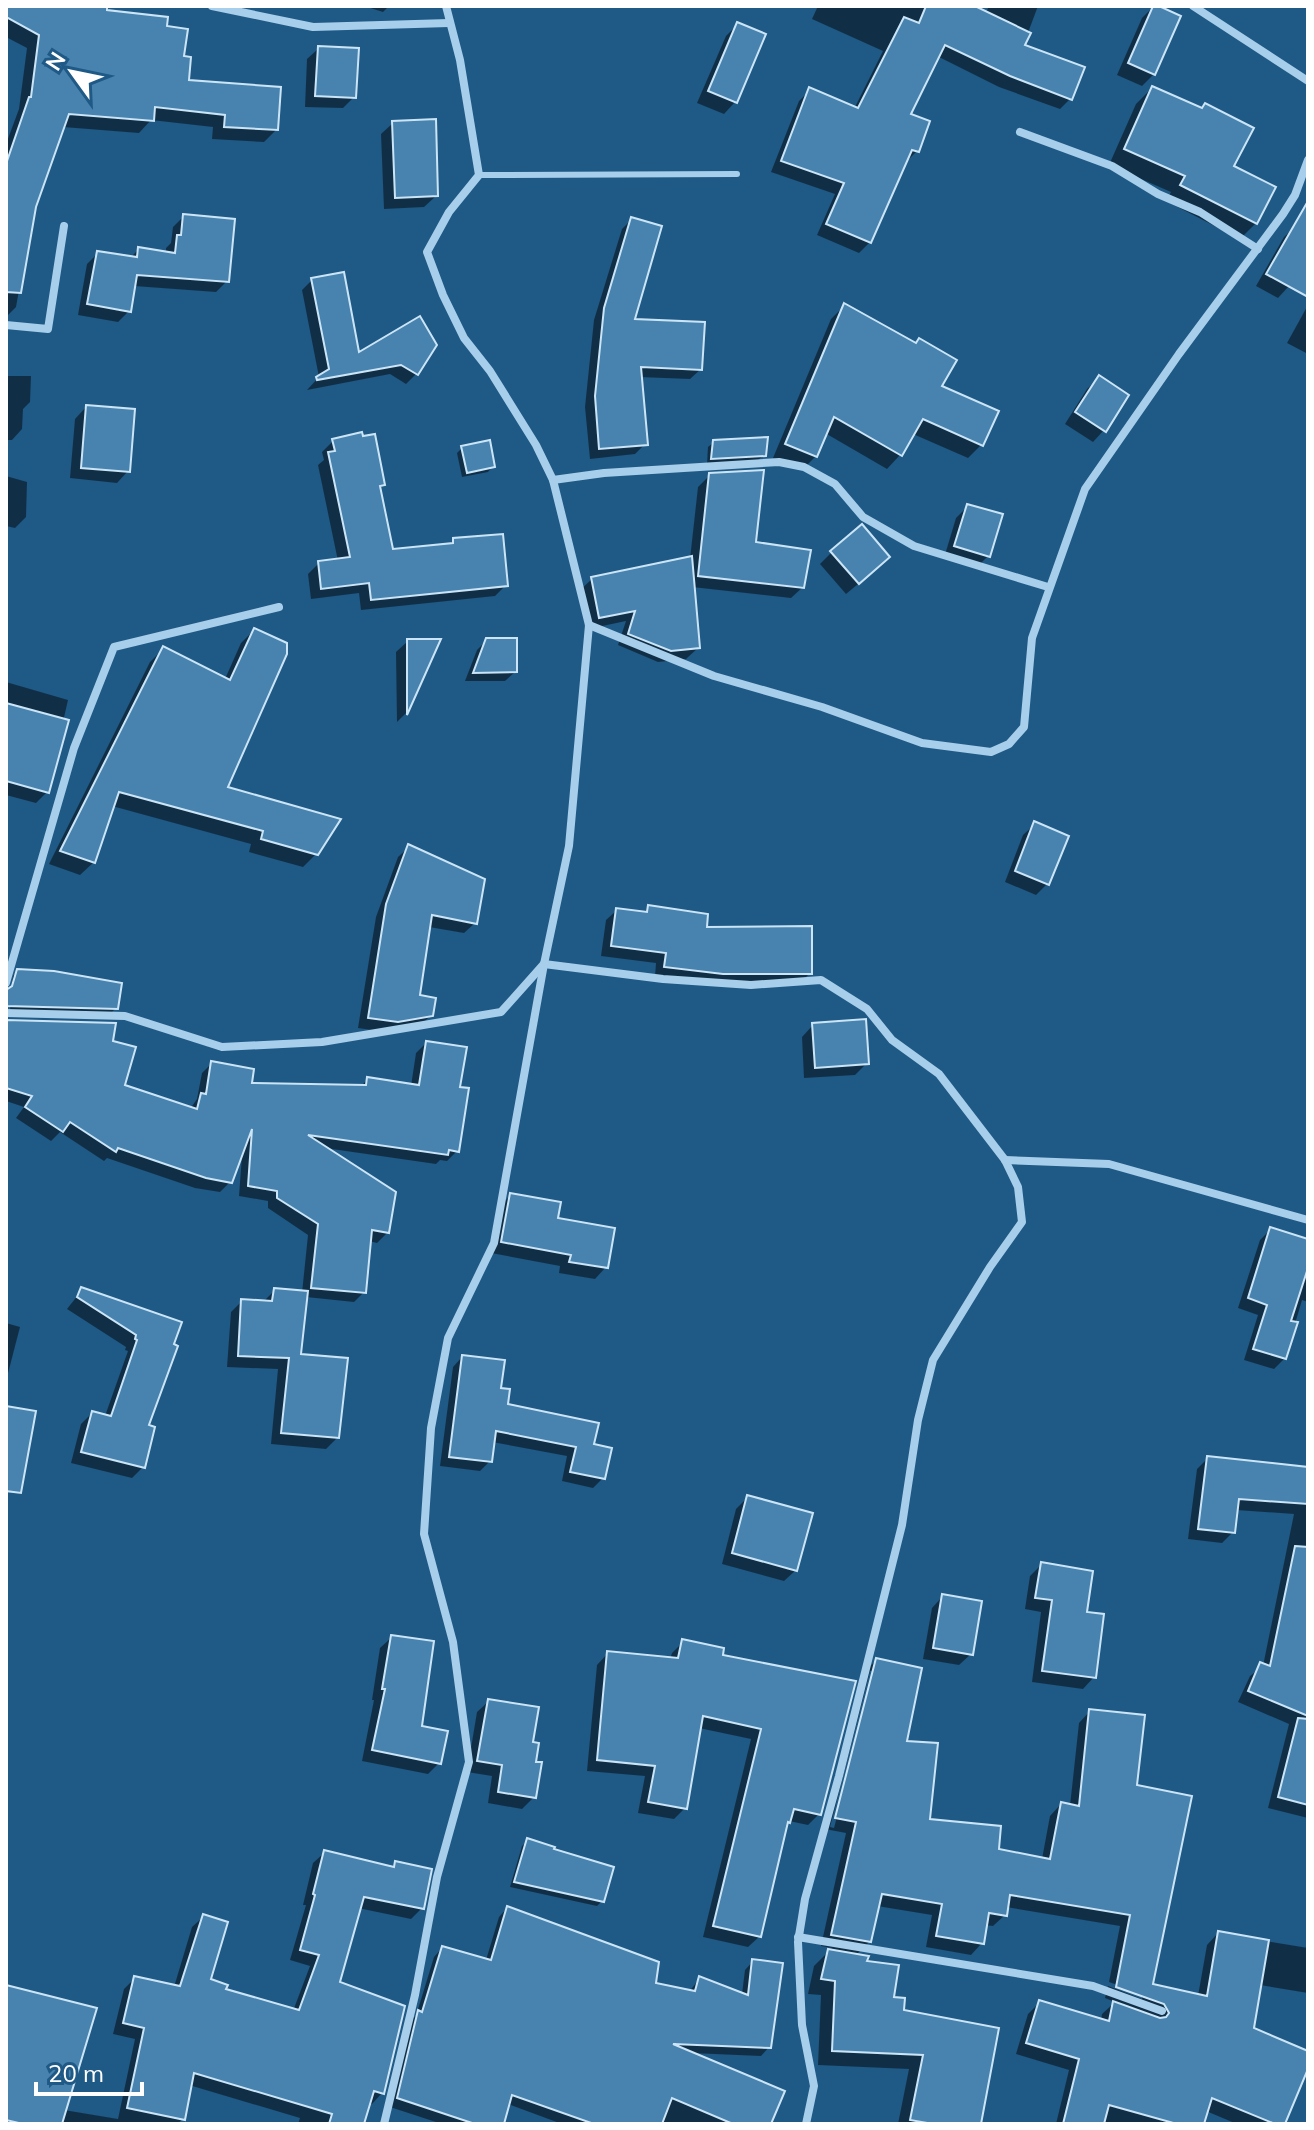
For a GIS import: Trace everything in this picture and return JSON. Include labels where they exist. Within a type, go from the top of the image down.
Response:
[{"type":"street","points":[[212,6],[313,27],[449,23]]},
{"type":"street","points":[[384,2124],[415,1995],[437,1877],[469,1762],[453,1642],[424,1534],[431,1428],[448,1338],[492,1249],[544,964],[569,846],[589,625],[553,480],[536,445],[490,371],[464,338],[427,252],[449,212],[479,175],[477,147],[446,6]]},
{"type":"street","points":[[1193,6],[1308,81]]},
{"type":"street","points":[[1020,132],[1112,166],[1158,194],[1200,212],[1258,249]]},
{"type":"street","points":[[589,625],[714,676],[822,707],[922,743],[991,752],[1009,744],[1024,727],[1032,638],[1085,489],[1295,195],[1308,160]]},
{"type":"street","points":[[6,325],[48,329],[64,226]]},
{"type":"street","points":[[553,480],[604,473],[779,462],[804,467],[835,484],[863,517],[914,546],[1048,587]]},
{"type":"street","points":[[6,983],[74,748],[114,647],[279,607]]},
{"type":"street","points":[[6,1013],[125,1016],[222,1047],[322,1042],[501,1012],[544,964]]},
{"type":"street","points":[[544,964],[663,979],[751,985],[821,980],[867,1009],[892,1040],[939,1074],[1005,1160],[1018,1187],[1022,1222],[990,1267],[933,1360],[918,1420],[902,1525],[805,1899],[798,1937],[802,2025],[814,2086],[806,2124]]},
{"type":"street","points":[[1005,1160],[1109,1164],[1308,1220]]},
{"type":"street","points":[[798,1937],[1093,1986],[1162,2011]]},
{"type":"lane","points":[[479,175],[737,174]]},
{"type":"building","points":[[6,6],[107,6],[107,10],[168,17],[167,26],[188,29],[184,56],[191,57],[189,80],[281,87],[278,130],[224,127],[225,115],[155,107],[154,121],[69,114],[36,207],[21,293],[6,292],[6,164],[31,97],[39,35],[6,17]]},
{"type":"building","points":[[926,6],[975,6],[1031,33],[1025,45],[1085,67],[1072,100],[1010,76],[945,45],[911,114],[930,121],[919,152],[912,150],[871,243],[826,224],[844,183],[781,161],[809,87],[858,108],[904,17],[919,23]]},
{"type":"building","points":[[1153,6],[1181,16],[1155,75],[1128,63]]},
{"type":"building","points":[[737,22],[766,34],[737,103],[708,91]]},
{"type":"building","points":[[318,46],[359,48],[356,98],[315,96]]},
{"type":"building","points":[[1152,86],[1202,108],[1205,103],[1254,128],[1234,166],[1276,187],[1257,224],[1180,185],[1185,176],[1124,149]]},
{"type":"building","points":[[436,119],[438,196],[395,198],[392,121]]},
{"type":"building","points":[[1308,201],[1308,297],[1266,274]]},
{"type":"building","points":[[183,214],[235,219],[229,282],[137,275],[131,312],[87,304],[97,251],[137,257],[138,247],[175,253]]},
{"type":"building","points":[[631,217],[662,226],[635,319],[705,322],[702,370],[641,367],[648,445],[599,449],[595,396],[604,308]]},
{"type":"building","points":[[344,272],[359,352],[420,316],[437,345],[418,375],[401,365],[317,380],[316,377],[329,369],[311,278]]},
{"type":"building","points":[[844,303],[916,343],[919,338],[957,360],[942,386],[999,411],[983,446],[923,419],[902,456],[834,417],[817,457],[785,444]]},
{"type":"building","points":[[1099,375],[1129,395],[1106,432],[1075,412]]},
{"type":"building","points":[[86,405],[135,409],[130,472],[81,468]]},
{"type":"building","points":[[362,432],[363,436],[375,434],[385,485],[380,486],[393,549],[453,543],[453,538],[503,534],[508,586],[371,600],[369,583],[321,589],[318,561],[350,557],[328,452],[335,451],[332,439]]},
{"type":"building","points":[[768,437],[766,456],[711,459],[713,440]]},
{"type":"building","points":[[490,440],[495,467],[467,473],[461,446]]},
{"type":"building","points":[[764,470],[756,542],[811,550],[804,588],[698,576],[709,473]]},
{"type":"building","points":[[967,504],[1003,514],[990,557],[954,546]]},
{"type":"building","points":[[862,524],[890,557],[859,584],[830,551]]},
{"type":"building","points":[[692,556],[700,648],[671,651],[628,634],[635,611],[599,618],[591,577]]},
{"type":"building","points":[[254,628],[287,643],[287,654],[228,787],[341,819],[318,855],[261,839],[263,831],[119,792],[95,863],[60,851],[163,646],[230,680]]},
{"type":"building","points":[[486,638],[517,638],[517,672],[473,673]]},
{"type":"building","points":[[407,639],[441,639],[407,715]]},
{"type":"building","points":[[6,703],[69,720],[49,793],[6,781]]},
{"type":"building","points":[[1034,821],[1069,836],[1049,885],[1015,871]]},
{"type":"building","points":[[408,844],[485,879],[477,924],[432,915],[420,995],[436,998],[433,1016],[398,1022],[368,1018],[386,904]]},
{"type":"building","points":[[648,905],[708,914],[707,927],[812,926],[812,974],[723,974],[664,967],[666,953],[611,946],[616,908],[647,912]]},
{"type":"building","points":[[17,969],[54,971],[122,983],[118,1009],[6,1006],[6,990],[12,986]]},
{"type":"building","points":[[866,1019],[869,1064],[815,1068],[812,1023]]},
{"type":"building","points":[[6,1020],[116,1023],[113,1041],[136,1047],[125,1085],[197,1109],[201,1093],[206,1094],[211,1061],[254,1069],[252,1083],[366,1085],[367,1077],[419,1085],[426,1041],[467,1047],[460,1087],[469,1088],[459,1152],[449,1150],[448,1155],[308,1135],[396,1192],[389,1233],[372,1230],[366,1293],[311,1288],[318,1224],[277,1198],[277,1191],[248,1186],[252,1129],[232,1183],[206,1178],[118,1148],[116,1152],[70,1122],[63,1132],[25,1107],[32,1096],[6,1088]]},
{"type":"building","points":[[510,1193],[561,1202],[558,1218],[615,1228],[608,1268],[569,1262],[571,1255],[501,1242]]},
{"type":"building","points":[[1270,1227],[1308,1239],[1308,1268],[1291,1321],[1298,1322],[1286,1359],[1253,1349],[1267,1305],[1248,1298]]},
{"type":"building","points":[[81,1287],[182,1322],[174,1344],[178,1346],[149,1425],[155,1427],[145,1468],[81,1452],[92,1411],[111,1416],[137,1340],[136,1335],[77,1297]]},
{"type":"building","points":[[274,1288],[308,1291],[301,1354],[348,1358],[339,1438],[281,1433],[289,1358],[238,1356],[241,1299],[272,1301]]},
{"type":"building","points":[[462,1355],[505,1360],[501,1388],[510,1389],[508,1404],[599,1423],[594,1444],[612,1448],[605,1479],[570,1472],[576,1447],[496,1431],[492,1462],[449,1457]]},
{"type":"building","points":[[6,1406],[36,1411],[21,1493],[6,1491]]},
{"type":"building","points":[[1207,1456],[1308,1467],[1308,1504],[1239,1499],[1235,1533],[1198,1529]]},
{"type":"building","points":[[747,1495],[813,1513],[797,1571],[732,1553]]},
{"type":"building","points":[[1295,1546],[1308,1547],[1308,1716],[1248,1691],[1260,1662],[1270,1666]]},
{"type":"building","points":[[1041,1562],[1093,1571],[1087,1612],[1104,1614],[1096,1678],[1042,1671],[1052,1600],[1035,1598]]},
{"type":"building","points":[[942,1594],[982,1601],[973,1655],[933,1648]]},
{"type":"building","points":[[391,1635],[434,1641],[422,1726],[448,1731],[441,1764],[372,1750],[385,1689],[382,1689]]},
{"type":"building","points":[[682,1639],[724,1648],[723,1655],[856,1681],[821,1815],[794,1809],[788,1822],[761,1937],[713,1926],[761,1729],[703,1716],[687,1809],[648,1802],[655,1766],[597,1760],[607,1651],[678,1658]]},
{"type":"building","points":[[876,1658],[922,1668],[907,1741],[938,1743],[930,1819],[1001,1826],[999,1849],[1050,1859],[1061,1802],[1079,1806],[1089,1709],[1145,1715],[1137,1785],[1192,1796],[1153,1984],[1207,1996],[1218,1931],[1269,1940],[1254,2028],[1308,2051],[1308,2069],[1285,2124],[1275,2124],[1212,2098],[1204,2124],[1177,2124],[1109,2105],[1104,2124],[1063,2124],[1079,2059],[1026,2043],[1039,2000],[1109,2021],[1113,2001],[1160,2018],[1169,2013],[1164,2004],[1116,1987],[1130,1915],[1010,1895],[1007,1916],[989,1913],[984,1944],[936,1936],[942,1904],[882,1894],[871,1942],[831,1935],[856,1822],[835,1818]]},
{"type":"building","points":[[488,1699],[539,1707],[533,1742],[539,1743],[536,1762],[542,1762],[536,1798],[498,1792],[502,1765],[477,1761]]},
{"type":"building","points":[[1298,1718],[1308,1719],[1308,1805],[1278,1797]]},
{"type":"building","points":[[527,1838],[614,1867],[604,1902],[514,1882]]},
{"type":"building","points":[[324,1850],[394,1867],[395,1861],[432,1869],[424,1909],[364,1897],[340,1982],[405,2006],[384,2094],[374,2091],[364,2124],[329,2124],[332,2114],[194,2073],[185,2120],[127,2108],[144,2028],[123,2023],[134,1976],[180,1986],[203,1914],[228,1922],[211,1979],[228,1985],[226,1989],[299,2010],[319,1955],[300,1950]]},
{"type":"building","points":[[507,1906],[659,1962],[656,1983],[695,1991],[699,1976],[748,1995],[752,1959],[783,1963],[771,2048],[673,2044],[785,2091],[771,2124],[733,2124],[672,2098],[662,2124],[594,2124],[512,2095],[504,2124],[475,2124],[397,2098],[418,2010],[422,2012],[442,1946],[491,1960]]},
{"type":"building","points":[[828,1949],[869,1956],[867,1961],[899,1965],[894,1997],[905,1998],[904,2010],[999,2028],[981,2124],[933,2124],[910,2120],[923,2055],[832,2051],[835,1981],[821,1979]]},
{"type":"building","points":[[6,1985],[97,2008],[62,2124],[23,2124],[6,2120]]}]
